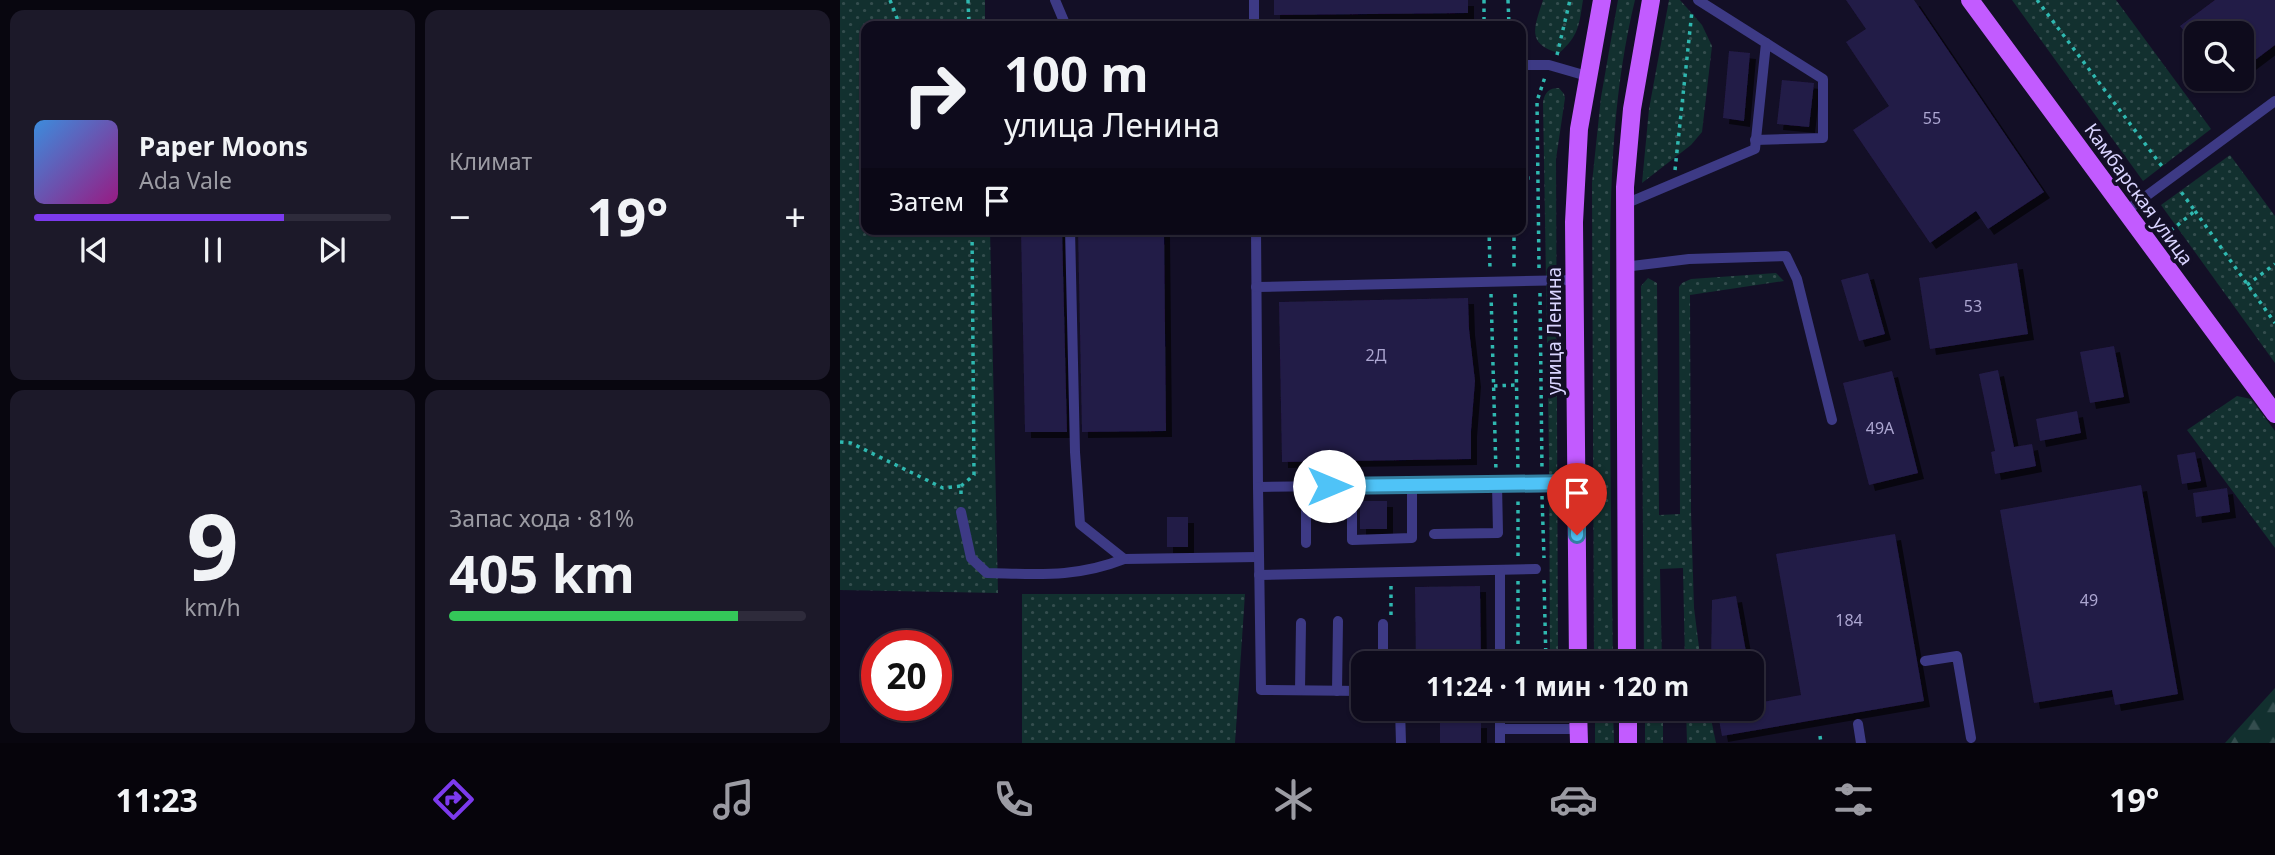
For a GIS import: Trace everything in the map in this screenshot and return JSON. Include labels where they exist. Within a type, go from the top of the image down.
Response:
[{"type":"main road","name":"улица Ленина","points":[[1578,651],[1575,280],[1577,168],[1579,130],[1587,76],[1602,0]]},
{"type":"main road","points":[[1627,651],[1625,204],[1632,109],[1651,0]]},
{"type":"main road","name":"Камбарская улица","points":[[1970,0],[2275,414]]},
{"type":"main road","points":[[1628,721],[1628,743]]},
{"type":"lane","points":[[1055,0],[1064,21]]},
{"type":"lane","points":[[1254,0],[1254,21]]},
{"type":"lane","points":[[1698,0],[1822,79],[1824,138],[1755,139]]},
{"type":"lane","points":[[1625,204],[1755,149],[1766,43]]},
{"type":"lane","points":[[1526,65],[1549,65],[1587,76]]},
{"type":"lane","points":[[2126,211],[2275,101]]},
{"type":"lane","points":[[1070,235],[1075,452],[1080,524],[1124,559]]},
{"type":"lane","points":[[1256,235],[1261,690],[1351,691]]},
{"type":"lane","points":[[1624,267],[1689,259],[1786,256],[1797,279],[1832,420]]},
{"type":"lane","points":[[1256,287],[1575,280]]},
{"type":"lane","points":[[1258,487],[1577,483]]},
{"type":"lane","points":[[1434,534],[1498,533],[1497,484]]},
{"type":"lane","points":[[1352,486],[1352,540],[1412,538],[1412,485]]},
{"type":"lane","points":[[1306,486],[1306,543]]},
{"type":"lane","points":[[961,512],[971,558],[987,573],[1062,575],[1103,567],[1124,559],[1258,557]]},
{"type":"lane","points":[[1259,575],[1540,568]]},
{"type":"lane","points":[[1500,570],[1500,651]]},
{"type":"lane","points":[[1338,621],[1338,691]]},
{"type":"lane","points":[[1300,691],[1301,623]]},
{"type":"lane","points":[[1383,624],[1383,651]]},
{"type":"lane","points":[[1925,661],[1957,656],[1971,738]]},
{"type":"lane","points":[[1400,721],[1401,743]]},
{"type":"lane","points":[[1500,721],[1500,743]]},
{"type":"lane","points":[[1858,724],[1861,743]]},
{"type":"lane","points":[[1500,729],[1579,736]]},
{"type":"path","points":[[890,0],[898,21]]},
{"type":"path","points":[[968,0],[969,21]]},
{"type":"path","points":[[1484,0],[1484,21]]},
{"type":"path","points":[[1508,0],[1509,21]]},
{"type":"path","points":[[1540,568],[1542,484],[1537,101],[1549,65],[1559,53],[1570,0]]},
{"type":"path","points":[[1673,183],[1693,0]]},
{"type":"path","points":[[2037,0],[2171,178],[2275,323]]},
{"type":"path","points":[[2152,246],[2194,211]]},
{"type":"path","points":[[840,442],[850,443],[943,488],[961,486],[974,475],[972,235]]},
{"type":"path","points":[[1489,235],[1497,484]]},
{"type":"path","points":[[1514,235],[1518,651]]},
{"type":"path","points":[[2247,285],[2275,264]]},
{"type":"path","points":[[1494,386],[1516,385]]},
{"type":"path","points":[[961,486],[961,512]]},
{"type":"path","points":[[1383,624],[1391,624],[1391,572]]},
{"type":"path","points":[[1544,580],[1546,651]]},
{"type":"path","points":[[1820,736],[1821,743]]},
{"type":"green space","points":[[840,0],[985,0],[985,21],[861,21],[861,235],[990,235],[998,593],[840,590]]},
{"type":"green space","points":[[1543,0],[1583,0],[1577,30],[1559,53],[1541,45],[1535,33]]},
{"type":"green space","points":[[1618,0],[1635,0],[1620,80],[1611,201],[1613,651],[1594,651],[1592,183],[1601,97]]},
{"type":"green space","points":[[1669,0],[1680,0],[1702,25],[1712,46],[1702,132],[1691,145],[1642,183],[1649,109]]},
{"type":"green space","points":[[2012,0],[2116,0],[2211,129],[2143,181]]},
{"type":"green space","points":[[1559,88],[1565,98],[1556,159],[1558,651],[1550,651],[1543,102],[1548,91]]},
{"type":"green space","points":[[2230,155],[2275,216],[2275,363],[2161,205]]},
{"type":"green space","points":[[1776,273],[1784,281],[1690,295],[1691,512],[1694,608],[1699,651],[1685,651],[1683,568],[1660,569],[1662,651],[1644,651],[1641,286],[1648,278],[1657,283],[1659,515],[1680,514],[1679,287],[1691,279]]},
{"type":"green space","points":[[2237,396],[2251,399],[2275,431],[2275,548],[2187,430]]},
{"type":"green space","points":[[1022,594],[1245,594],[1235,743],[1022,743]]},
{"type":"green space","points":[[2275,688],[2275,743],[2225,743]]},
{"type":"green space","points":[[1595,721],[1613,721],[1614,743],[1595,743]]},
{"type":"green space","points":[[1645,721],[1663,721],[1663,743],[1645,743]]},
{"type":"green space","points":[[1686,721],[1711,721],[1716,743],[1687,743]]},
{"type":"building","points":[[1274,0],[1468,0],[1468,13],[1274,15]]},
{"type":"building","points":[[1846,0],[1914,0],[2044,192],[1988,229],[1976,211],[1930,243],[1853,130],[1889,106],[1846,42],[1866,29]]},
{"type":"building","points":[[2215,0],[2275,0],[2275,45],[2254,61],[2254,21],[2187,21]]},
{"type":"building","points":[[1729,51],[1750,53],[1744,121],[1723,118]]},
{"type":"building","points":[[1782,80],[1814,83],[1809,127],[1777,124]]},
{"type":"building","points":[[1021,235],[1062,235],[1067,432],[1025,432]]},
{"type":"building","points":[[1078,235],[1164,235],[1166,431],[1082,432]]},
{"type":"building","points":[[2017,263],[2028,334],[1930,349],[1919,278]]},
{"type":"building","points":[[1868,273],[1885,334],[1859,341],[1841,280]]},
{"type":"building","points":[[1468,298],[1475,381],[1471,459],[1282,462],[1279,302]]},
{"type":"building","points":[[2114,346],[2124,397],[2090,403],[2080,352]]},
{"type":"building","points":[[1998,370],[2014,447],[2032,444],[2036,466],[1995,474],[1991,452],[1995,451],[1979,374]]},
{"type":"building","points":[[1892,371],[1918,473],[1869,485],[1843,383]]},
{"type":"building","points":[[2077,411],[2081,433],[2040,441],[2036,419]]},
{"type":"building","points":[[2195,452],[2201,481],[2182,484],[2177,455]]},
{"type":"building","points":[[2141,485],[2178,694],[2115,705],[2112,690],[2034,703],[2000,510]]},
{"type":"building","points":[[2227,488],[2230,512],[2196,517],[2193,493]]},
{"type":"building","points":[[1360,501],[1387,501],[1387,529],[1360,529]]},
{"type":"building","points":[[1167,517],[1188,517],[1188,547],[1167,547]]},
{"type":"building","points":[[1895,534],[1924,701],[1722,736],[1719,721],[1764,721],[1764,702],[1801,695],[1776,554]]},
{"type":"building","points":[[1480,586],[1481,651],[1416,651],[1415,587]]},
{"type":"building","points":[[1736,596],[1746,651],[1711,651],[1712,600]]},
{"type":"building","points":[[1481,722],[1481,743],[1440,743],[1440,723]]},
{"type":"route","points":[[1329,486],[1577,483],[1577,535]]}]
